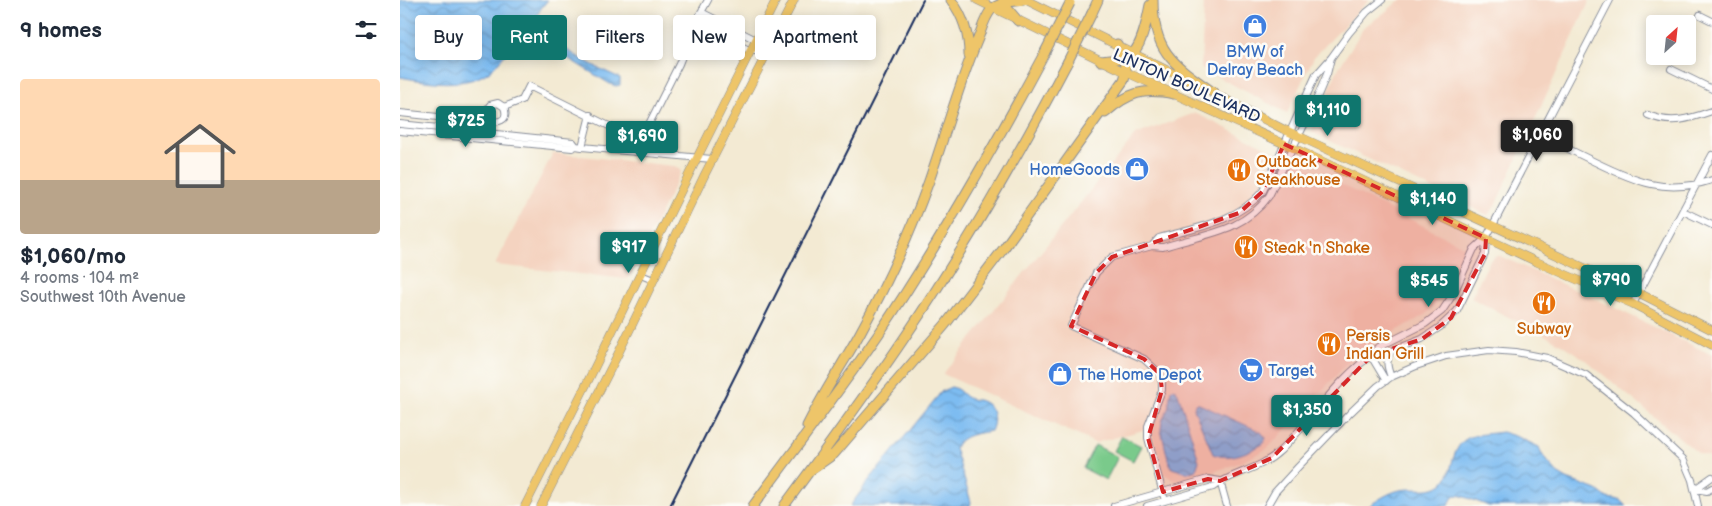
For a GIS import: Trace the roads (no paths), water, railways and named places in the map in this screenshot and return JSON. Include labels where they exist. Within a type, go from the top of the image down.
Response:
[{"type":"highway","points":[[951,0],[962,16],[967,30],[970,60]]},
{"type":"highway","points":[[798,445],[820,398],[863,328],[893,268],[927,187],[987,16],[993,8],[1004,2],[1024,0]]},
{"type":"highway","points":[[784,506],[875,381],[939,286],[1008,172],[1067,63],[1098,0]]},
{"type":"highway","points":[[1101,61],[1124,57],[1134,53],[1140,42],[1152,0]]},
{"type":"highway","points":[[1152,0],[1155,29],[1167,55],[1178,67],[1214,93]]},
{"type":"highway","points":[[753,506],[867,350],[926,260],[991,151],[1071,1]]},
{"type":"highway","points":[[1004,2],[1018,20]]},
{"type":"highway","points":[[811,470],[834,454],[945,325],[1004,248],[1124,80],[1126,72],[1124,57],[1117,44]]},
{"type":"highway","points":[[1092,125],[1117,103],[1135,93],[1150,90],[1174,94]]},
{"type":"main road","points":[[768,15],[776,0]]},
{"type":"main road","points":[[786,15],[794,0]]},
{"type":"main road","name":"LINTON BOULEVARD","points":[[977,0],[1101,61],[1633,304],[1712,345]]},
{"type":"main road","name":"LINTON BOULEVARD","points":[[1024,0],[1117,44],[1290,132],[1640,293],[1712,330]]},
{"type":"main road","points":[[525,506],[755,42]]},
{"type":"main road","points":[[541,506],[762,60]]},
{"type":"street","points":[[699,15],[708,0]]},
{"type":"street","points":[[1152,246],[1159,238],[1225,219],[1254,202],[1263,191],[1316,75],[1359,22],[1382,0]]},
{"type":"street","points":[[1147,506],[1213,487],[1220,481],[1255,468],[1272,458],[1352,372],[1373,354],[1377,348],[1425,324],[1442,311],[1454,293],[1474,249],[1486,238],[1610,0]]},
{"type":"street","points":[[701,12],[755,39]]},
{"type":"street","points":[[1700,15],[1712,21]]},
{"type":"street","points":[[745,48],[755,51]]},
{"type":"street","points":[[1165,501],[1148,438],[1148,426],[1162,390],[1160,374],[1144,359],[1071,326],[1096,273],[1112,257],[1152,246],[1163,247],[1214,232],[1245,220],[1260,209],[1269,196],[1319,94],[1331,58]]},
{"type":"street","points":[[504,107],[522,100],[529,86],[629,136],[637,137],[644,133],[681,60]]},
{"type":"street","points":[[1671,69],[1712,89]]},
{"type":"street","points":[[400,113],[485,122],[498,122],[504,118],[506,111],[504,107],[498,103],[490,105],[486,112],[485,122]]},
{"type":"street","points":[[1648,115],[1662,120],[1678,121],[1712,111]]},
{"type":"street","points":[[579,146],[590,115]]},
{"type":"street","points":[[400,127],[573,142],[579,146]]},
{"type":"street","points":[[400,127],[534,145],[572,148],[579,146],[712,159]]},
{"type":"street","points":[[1540,135],[1627,178],[1640,182],[1662,187],[1696,185],[1712,180]]},
{"type":"street","points":[[534,145],[536,141],[554,143],[559,141]]},
{"type":"street","points":[[1633,304],[1712,155]]},
{"type":"street","points":[[1683,210],[1712,225]]},
{"type":"street","points":[[1373,354],[1381,355],[1422,339],[1440,327],[1457,311],[1485,254],[1486,238]]},
{"type":"street","points":[[641,275],[653,280]]},
{"type":"street","points":[[1267,506],[1276,492],[1298,467],[1351,412],[1388,379],[1431,360],[1473,351],[1516,352],[1546,358],[1586,374],[1654,431],[1683,459],[1695,489],[1698,506]]},
{"type":"street","points":[[1388,379],[1387,359],[1390,352]]},
{"type":"street","points":[[1373,354],[1388,379]]},
{"type":"street","points":[[1695,489],[1712,477]]},
{"type":"street","points":[[1114,506],[1208,479],[1220,481]]},
{"type":"street","points":[[1220,481],[1227,506]]},
{"type":"street","points":[[1695,489],[1707,491],[1712,488]]},
{"type":"water","points":[[400,0],[548,0],[538,15],[492,15],[492,60],[500,60],[484,75],[461,82],[448,83],[400,77]]},
{"type":"water","points":[[567,49],[577,56],[577,60],[585,60],[620,78],[620,85],[610,84],[567,58]]},
{"type":"water","points":[[951,387],[957,389],[967,398],[978,400],[987,405],[992,412],[994,421],[991,431],[966,437],[955,448],[971,502],[970,506],[850,506],[942,391]]},
{"type":"water","points":[[1174,388],[1178,393],[1199,461],[1196,470],[1188,473],[1172,468],[1161,430],[1162,421],[1168,409],[1171,390]]},
{"type":"water","points":[[1197,403],[1261,432],[1266,438],[1263,444],[1245,453],[1232,456],[1226,457],[1213,454],[1194,409]]},
{"type":"water","points":[[1502,432],[1539,447],[1541,453],[1557,473],[1567,479],[1597,490],[1607,498],[1620,500],[1626,506],[1489,506],[1454,495],[1448,506],[1369,506],[1400,490],[1437,487],[1447,478],[1454,456],[1462,442],[1482,434]]},
{"type":"railway","points":[[670,506],[923,0]]},
{"type":"place","name":"BMW of Delray Beach","points":[[1255,26]]},
{"type":"place","name":"HomeGoods","points":[[1137,169]]},
{"type":"place","name":"Outback Steakhouse","points":[[1239,170]]},
{"type":"place","name":"Steak 'n Shake","points":[[1246,247]]},
{"type":"place","name":"Subway","points":[[1544,303]]},
{"type":"place","name":"Persis Indian Grill","points":[[1329,344]]},
{"type":"place","name":"Target","points":[[1251,370]]},
{"type":"place","name":"The Home Depot","points":[[1060,374]]}]
